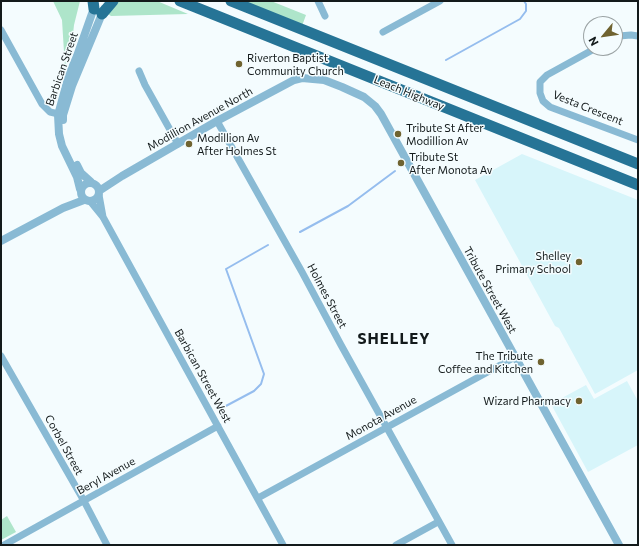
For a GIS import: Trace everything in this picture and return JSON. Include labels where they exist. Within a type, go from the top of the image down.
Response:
[{"type":"highway","points":[[96,6],[113,1]]},
{"type":"highway","name":"Leach Highway","points":[[180,1],[638,185]]},
{"type":"highway","name":"Leach Highway","points":[[231,1],[638,164]]},
{"type":"street","name":"Barbican Street","points":[[84,196],[77,176],[62,146],[59,134],[60,115],[72,86],[96,6],[108,1]]},
{"type":"street","points":[[318,1],[324,16]]},
{"type":"street","points":[[383,32],[440,1]]},
{"type":"street","points":[[1,30],[42,104],[50,112],[60,115]]},
{"type":"street","points":[[623,35],[631,34],[638,36]]},
{"type":"street","name":"Vesta Crescent","points":[[583,55],[547,75],[540,82],[540,93],[543,101],[550,107],[638,140]]},
{"type":"street","points":[[139,71],[145,85],[178,144]]},
{"type":"street","name":"Modillion Avenue North","points":[[96,188],[122,176],[294,80],[313,78]]},
{"type":"street","name":"Tribute Street West","points":[[313,78],[342,86],[364,97],[378,110],[619,545]]},
{"type":"street","name":"Barbican Street","points":[[60,115],[69,150],[81,172],[96,188]]},
{"type":"street","name":"Holmes Street","points":[[217,122],[302,272],[452,545]]},
{"type":"street","points":[[1,241],[84,196],[95,200],[96,188],[85,183],[84,196]]},
{"type":"street","name":"Barbican Street West","points":[[96,188],[103,217]]},
{"type":"street","name":"Barbican Street West","points":[[84,196],[103,217],[283,545]]},
{"type":"street","name":"Corbel Street","points":[[1,356],[63,468],[84,501],[107,545]]},
{"type":"street","name":"Monota Avenue","points":[[258,498],[515,357]]},
{"type":"street","name":"Beryl Avenue","points":[[4,545],[218,426]]},
{"type":"street","points":[[396,545],[438,522]]},
{"type":"shaded area","name":"Shelley Primary School","points":[[522,154],[638,200],[638,370],[595,394],[559,328],[555,326],[475,180]]},
{"type":"shaded area","points":[[627,381],[638,401],[638,445],[588,472],[551,404],[586,385],[594,399]]},
{"type":"green space","points":[[53,1],[80,1],[74,25],[72,43],[65,68],[62,20]]},
{"type":"green space","points":[[118,1],[157,1],[188,14],[111,16],[108,14]]},
{"type":"green space","points":[[241,1],[271,1],[306,15],[302,26]]},
{"type":"green space","points":[[7,516],[16,532],[1,540],[1,520]]},
{"type":"waterway","points":[[446,60],[520,19],[526,11],[526,4],[524,1]]},
{"type":"waterway","points":[[300,232],[348,206],[395,171]]},
{"type":"waterway","points":[[224,407],[254,391],[261,384],[264,374],[226,269],[268,245]]},
{"type":"place","name":"Riverton Baptist Community Church","points":[[239,64]]},
{"type":"place","name":"Tribute St After Modillion Av","points":[[398,134]]},
{"type":"place","name":"Modillion Av After Holmes St","points":[[189,144]]},
{"type":"place","name":"Tribute St After Monota Av","points":[[401,163]]},
{"type":"place","name":"Shelley Primary School","points":[[579,262]]},
{"type":"place","name":"The Tribute Coffee and Kitchen","points":[[541,362]]},
{"type":"place","name":"Wizard Pharmacy","points":[[579,401]]},
{"type":"district","name":"SHELLEY","points":[[394,339]]}]
